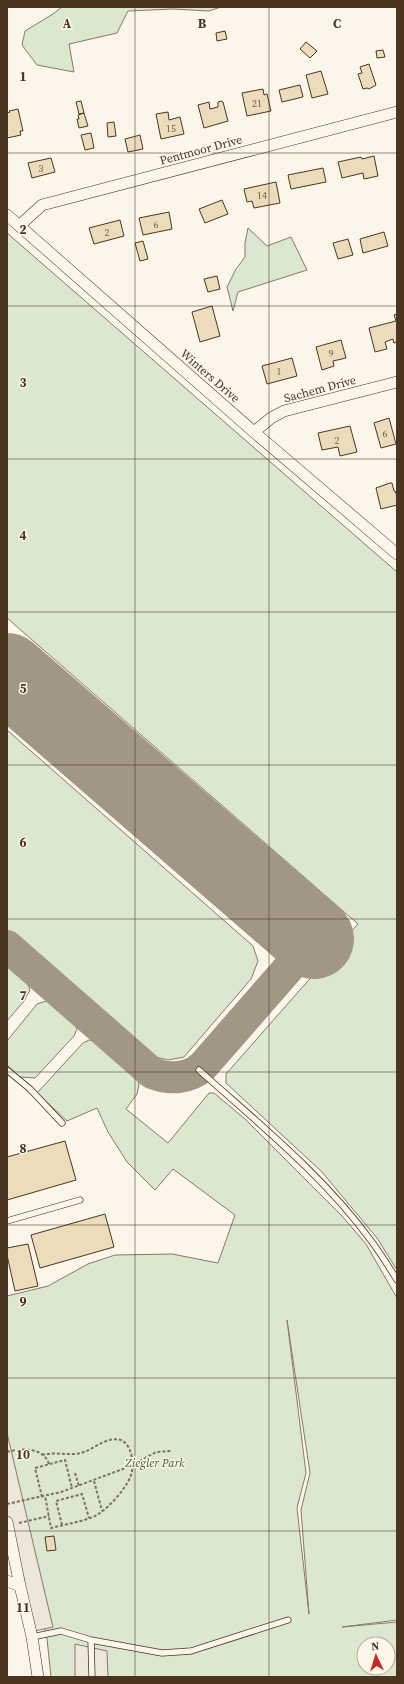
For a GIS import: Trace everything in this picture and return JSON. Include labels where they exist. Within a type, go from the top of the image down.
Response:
[{"type":"street","name":"Pentmoor Drive","points":[[19,226],[42,205],[397,112]]},
{"type":"street","name":"Winters Drive","points":[[7,215],[254,432],[397,554]]},
{"type":"street","name":"Sachem Drive","points":[[254,432],[271,418],[284,411],[397,382]]},
{"type":"street","points":[[7,1524],[32,1637],[38,1677]]},
{"type":"street","points":[[7,1581],[20,1586]]},
{"type":"lane","points":[[7,1070],[30,1089],[62,1123]]},
{"type":"lane","points":[[199,1070],[298,1158],[332,1193],[372,1242],[397,1280]]},
{"type":"lane","points":[[7,1221],[80,1200]]},
{"type":"lane","points":[[32,1637],[61,1631],[91,1640],[162,1653],[191,1651],[288,1620]]},
{"type":"lane","points":[[91,1640],[92,1677]]},
{"type":"path","points":[[42,1455],[51,1452],[66,1454],[81,1453],[103,1443],[115,1440],[122,1440],[128,1446],[132,1457],[132,1474],[128,1482],[112,1502],[102,1511],[89,1518],[52,1528],[35,1468],[65,1460],[72,1488]]},
{"type":"path","points":[[7,1452],[28,1449],[47,1458],[49,1464]]},
{"type":"path","points":[[7,1504],[61,1492],[94,1481],[132,1465],[156,1452],[172,1451]]},
{"type":"path","points":[[75,1473],[79,1486]]},
{"type":"path","points":[[94,1481],[102,1511]]},
{"type":"path","points":[[61,1492],[62,1499]]},
{"type":"path","points":[[62,1525],[56,1501],[62,1499],[82,1494],[89,1518]]},
{"type":"path","points":[[7,1524],[49,1516]]},
{"type":"green space","points":[[62,7],[221,7],[209,11],[173,9],[128,11],[117,33],[69,44],[74,72],[37,65],[22,45],[25,31]]},
{"type":"green space","points":[[248,228],[267,246],[291,237],[307,270],[238,292],[233,311],[227,287],[236,269],[245,257],[245,243]]},
{"type":"green space","points":[[7,233],[397,572],[397,1270],[377,1238],[322,1172],[226,1083],[226,1074],[358,924],[7,618]]},
{"type":"green space","points":[[7,730],[253,946],[258,961],[251,979],[184,1057],[168,1060],[148,1055],[7,932]]},
{"type":"green space","points":[[7,962],[26,979],[30,990],[24,1001],[7,1021]]},
{"type":"green space","points":[[46,1001],[57,1005],[65,1011],[77,1029],[74,1036],[35,1078],[20,1077],[7,1065],[7,1041],[37,1004]]},
{"type":"green space","name":"Ziegler Park","points":[[89,1040],[101,1042],[137,1074],[139,1085],[137,1094],[126,1109],[168,1143],[209,1093],[214,1093],[245,1119],[342,1216],[366,1244],[397,1298],[397,1620],[342,1627],[397,1622],[397,1677],[51,1677],[47,1639],[7,1488],[7,1296],[48,1286],[88,1264],[115,1255],[172,1254],[218,1263],[235,1215],[173,1169],[155,1190],[127,1162],[108,1132],[97,1108],[67,1121],[37,1093],[83,1043]],"holes":[[[287,1320],[310,1473],[301,1510],[309,1614],[297,1508],[306,1473]]]},
{"type":"shaded area","points":[[7,1433],[53,1627],[35,1631],[7,1514]]},
{"type":"shaded area","points":[[75,1644],[107,1651],[108,1677],[75,1677]]},
{"type":"building","points":[[225,31],[227,39],[217,41],[216,33]]},
{"type":"building","points":[[306,42],[317,51],[310,58],[300,49]]},
{"type":"building","points":[[383,50],[385,57],[377,58],[376,51]]},
{"type":"building","points":[[369,64],[376,85],[369,89],[363,89],[358,74],[362,73],[360,67]]},
{"type":"building","points":[[321,71],[328,94],[312,98],[306,75]]},
{"type":"building","points":[[300,85],[303,97],[282,102],[279,90]]},
{"type":"building","points":[[263,89],[264,95],[267,94],[271,111],[247,116],[242,93]]},
{"type":"building","points":[[81,101],[84,113],[79,114],[76,102]]},
{"type":"building","points":[[209,102],[210,109],[218,107],[218,102],[223,102],[228,121],[204,128],[198,105]]},
{"type":"building","points":[[18,109],[23,131],[20,131],[21,135],[7,138],[7,113]]},
{"type":"building","points":[[168,112],[169,120],[180,117],[184,134],[161,139],[156,114]]},
{"type":"building","points":[[84,113],[88,126],[79,128],[77,119],[79,119],[78,115]]},
{"type":"building","points":[[114,122],[116,136],[108,137],[107,123]]},
{"type":"building","points":[[91,133],[94,148],[85,150],[81,135]]},
{"type":"building","points":[[140,135],[143,149],[128,152],[125,139]]},
{"type":"building","points":[[374,156],[378,176],[364,179],[363,173],[342,178],[338,162]]},
{"type":"building","points":[[51,158],[55,172],[32,178],[28,163]]},
{"type":"building","points":[[323,168],[326,182],[291,189],[288,175]]},
{"type":"building","points":[[276,182],[280,203],[254,208],[252,201],[247,202],[244,189]]},
{"type":"building","points":[[222,200],[228,214],[205,223],[199,209]]},
{"type":"building","points":[[169,212],[172,229],[143,235],[139,218]]},
{"type":"building","points":[[120,220],[124,236],[94,244],[89,228]]},
{"type":"building","points":[[384,232],[388,246],[363,253],[360,239]]},
{"type":"building","points":[[348,239],[353,255],[338,259],[333,243]]},
{"type":"building","points":[[143,241],[148,259],[140,261],[135,243]]},
{"type":"building","points":[[217,276],[220,289],[208,292],[204,279]]},
{"type":"building","points":[[212,306],[220,336],[200,342],[192,312]]},
{"type":"building","points":[[397,314],[397,342],[394,343],[393,339],[385,342],[387,349],[375,352],[369,328],[396,321],[394,315]]},
{"type":"building","points":[[341,340],[346,358],[333,361],[334,366],[322,370],[316,347]]},
{"type":"building","points":[[292,358],[297,376],[267,384],[262,366]]},
{"type":"building","points":[[389,418],[396,444],[381,448],[374,423]]},
{"type":"building","points":[[350,426],[357,452],[340,456],[338,447],[322,450],[318,433]]},
{"type":"building","points":[[392,483],[397,496],[397,505],[381,509],[376,488]]},
{"type":"building","points":[[65,1141],[76,1180],[7,1200],[7,1157]]},
{"type":"building","points":[[105,1214],[114,1247],[40,1268],[31,1235]]},
{"type":"building","points":[[28,1244],[38,1286],[15,1291],[7,1255],[7,1248]]},
{"type":"building","points":[[54,1536],[56,1550],[47,1551],[45,1537]]},
{"type":"taxiway","points":[[7,946],[152,1073],[165,1077],[179,1077],[192,1074],[203,1066],[314,939]]},
{"type":"runway","points":[[7,673],[314,939]]}]
